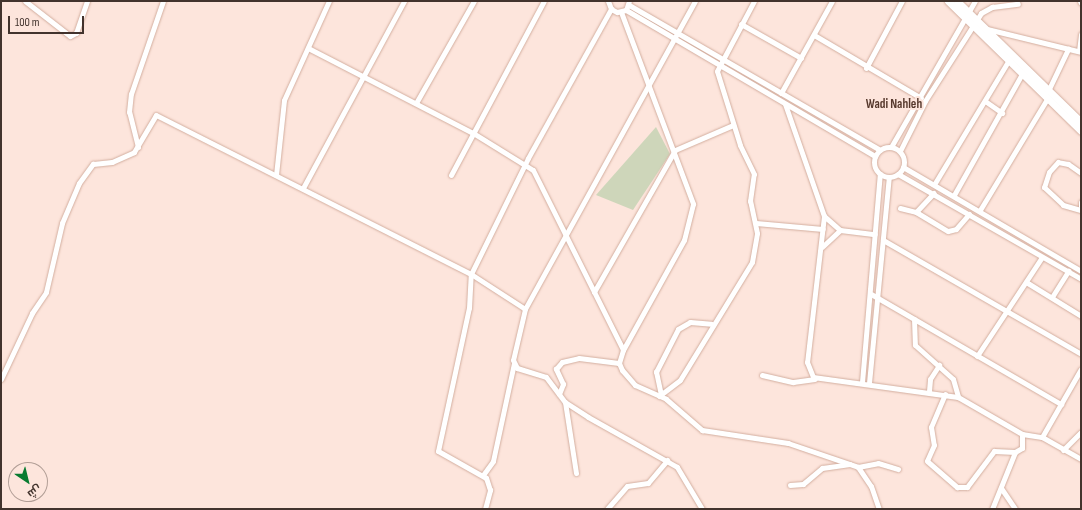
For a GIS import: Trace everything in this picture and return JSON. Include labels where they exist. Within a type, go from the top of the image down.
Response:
[{"type":"main road","points":[[948,1],[975,22],[1022,74],[1081,122]]},
{"type":"main road","points":[[957,1],[966,14]]},
{"type":"main road","points":[[975,22],[986,29],[1081,131]]},
{"type":"street","points":[[25,1],[70,36],[76,33],[88,1]]},
{"type":"street","points":[[138,147],[129,112],[131,94],[162,1]]},
{"type":"street","points":[[276,175],[284,100],[329,1]]},
{"type":"street","points":[[303,188],[365,76],[404,1]]},
{"type":"street","points":[[416,103],[474,1]]},
{"type":"street","points":[[451,175],[544,1]]},
{"type":"street","points":[[606,1],[611,9]]},
{"type":"street","points":[[483,475],[493,460],[514,362],[517,334],[525,309],[567,236],[650,81],[695,1]]},
{"type":"street","points":[[660,396],[680,380],[711,324],[735,292],[752,262],[757,233],[750,201],[754,174],[733,125],[718,76],[718,64],[754,1]]},
{"type":"street","points":[[781,93],[832,1]]},
{"type":"street","points":[[866,68],[902,1]]},
{"type":"street","points":[[891,147],[966,14],[975,1]]},
{"type":"street","points":[[900,151],[891,147],[880,150],[875,156],[874,166],[880,174],[889,177],[898,174],[903,167],[900,151],[925,101],[975,22],[992,7],[1018,4]]},
{"type":"street","points":[[626,7],[674,39],[875,156]]},
{"type":"street","points":[[619,363],[623,350],[684,240],[692,216],[692,197],[650,81],[626,7]]},
{"type":"street","points":[[611,9],[626,7],[678,32],[880,150]]},
{"type":"street","points":[[485,509],[490,490],[483,475],[438,451],[469,308],[471,274],[525,163],[611,9]]},
{"type":"street","points":[[742,24],[801,58]]},
{"type":"street","points":[[986,29],[1080,52],[1081,34]]},
{"type":"street","points":[[814,35],[866,68],[925,101]]},
{"type":"street","points":[[308,48],[365,76],[473,133],[525,163],[536,174],[623,350]]},
{"type":"street","points":[[980,210],[1048,95],[1068,49]]},
{"type":"street","points":[[935,183],[1009,60]]},
{"type":"street","points":[[954,195],[1002,113],[1022,74]]},
{"type":"street","points":[[985,102],[1002,113]]},
{"type":"street","points":[[785,104],[824,216],[822,247],[807,362],[815,379]]},
{"type":"street","points":[[1,379],[32,313],[46,292],[62,223],[79,183],[92,164],[123,158],[138,147],[156,115],[471,274],[525,309]]},
{"type":"street","points":[[594,292],[675,150],[733,125]]},
{"type":"street","points":[[1081,173],[1068,164],[1058,162],[1049,172],[1044,187],[1063,205],[1081,210]]},
{"type":"street","points":[[903,167],[935,183],[1081,271]]},
{"type":"street","points":[[862,382],[871,294],[880,174]]},
{"type":"street","points":[[898,174],[934,193],[1081,279]]},
{"type":"street","points":[[914,182],[919,175]]},
{"type":"street","points":[[869,384],[889,177]]},
{"type":"street","points":[[916,212],[934,193]]},
{"type":"street","points":[[900,208],[916,212],[948,231],[956,229],[969,214]]},
{"type":"street","points":[[824,216],[840,230],[875,234]]},
{"type":"street","points":[[756,223],[823,229]]},
{"type":"street","points":[[822,247],[840,230]]},
{"type":"street","points":[[883,240],[1081,354]]},
{"type":"street","points":[[978,356],[1042,257]]},
{"type":"street","points":[[1052,297],[1068,271]]},
{"type":"street","points":[[1026,282],[1081,316]]},
{"type":"street","points":[[871,294],[1061,404]]},
{"type":"street","points":[[914,319],[915,345],[925,357],[939,365],[953,379],[958,397]]},
{"type":"street","points":[[660,396],[656,372],[678,329],[690,322],[711,324]]},
{"type":"street","points":[[559,394],[563,384],[556,369],[562,362],[579,358],[619,363],[635,385],[660,396],[702,430],[788,443],[858,467],[871,486],[879,509]]},
{"type":"street","points":[[514,362],[517,368],[546,377],[565,402],[657,457],[667,460],[690,484],[702,509]]},
{"type":"street","points":[[930,391],[930,379],[939,365]]},
{"type":"street","points":[[1042,437],[1081,369]]},
{"type":"street","points":[[762,375],[793,382],[815,379],[862,382],[930,391],[958,397],[1022,434],[1042,437],[1081,459]]},
{"type":"street","points":[[945,394],[931,427],[934,445],[927,458],[929,465],[963,489],[994,451],[1015,452],[1024,447],[1022,434]]},
{"type":"street","points":[[565,402],[576,473]]},
{"type":"street","points":[[1063,450],[1081,432]]},
{"type":"street","points":[[992,509],[1015,452]]},
{"type":"street","points":[[607,509],[627,486],[648,483],[667,460]]},
{"type":"street","points":[[858,467],[878,463],[898,469]]},
{"type":"street","points":[[790,485],[803,484],[822,468],[851,464]]},
{"type":"street","points":[[1001,488],[1015,509]]},
{"type":"green space","points":[[656,127],[670,154],[633,210],[596,195]]},
{"type":"district","name":"Wadi Nahleh","points":[[894,104]]}]
